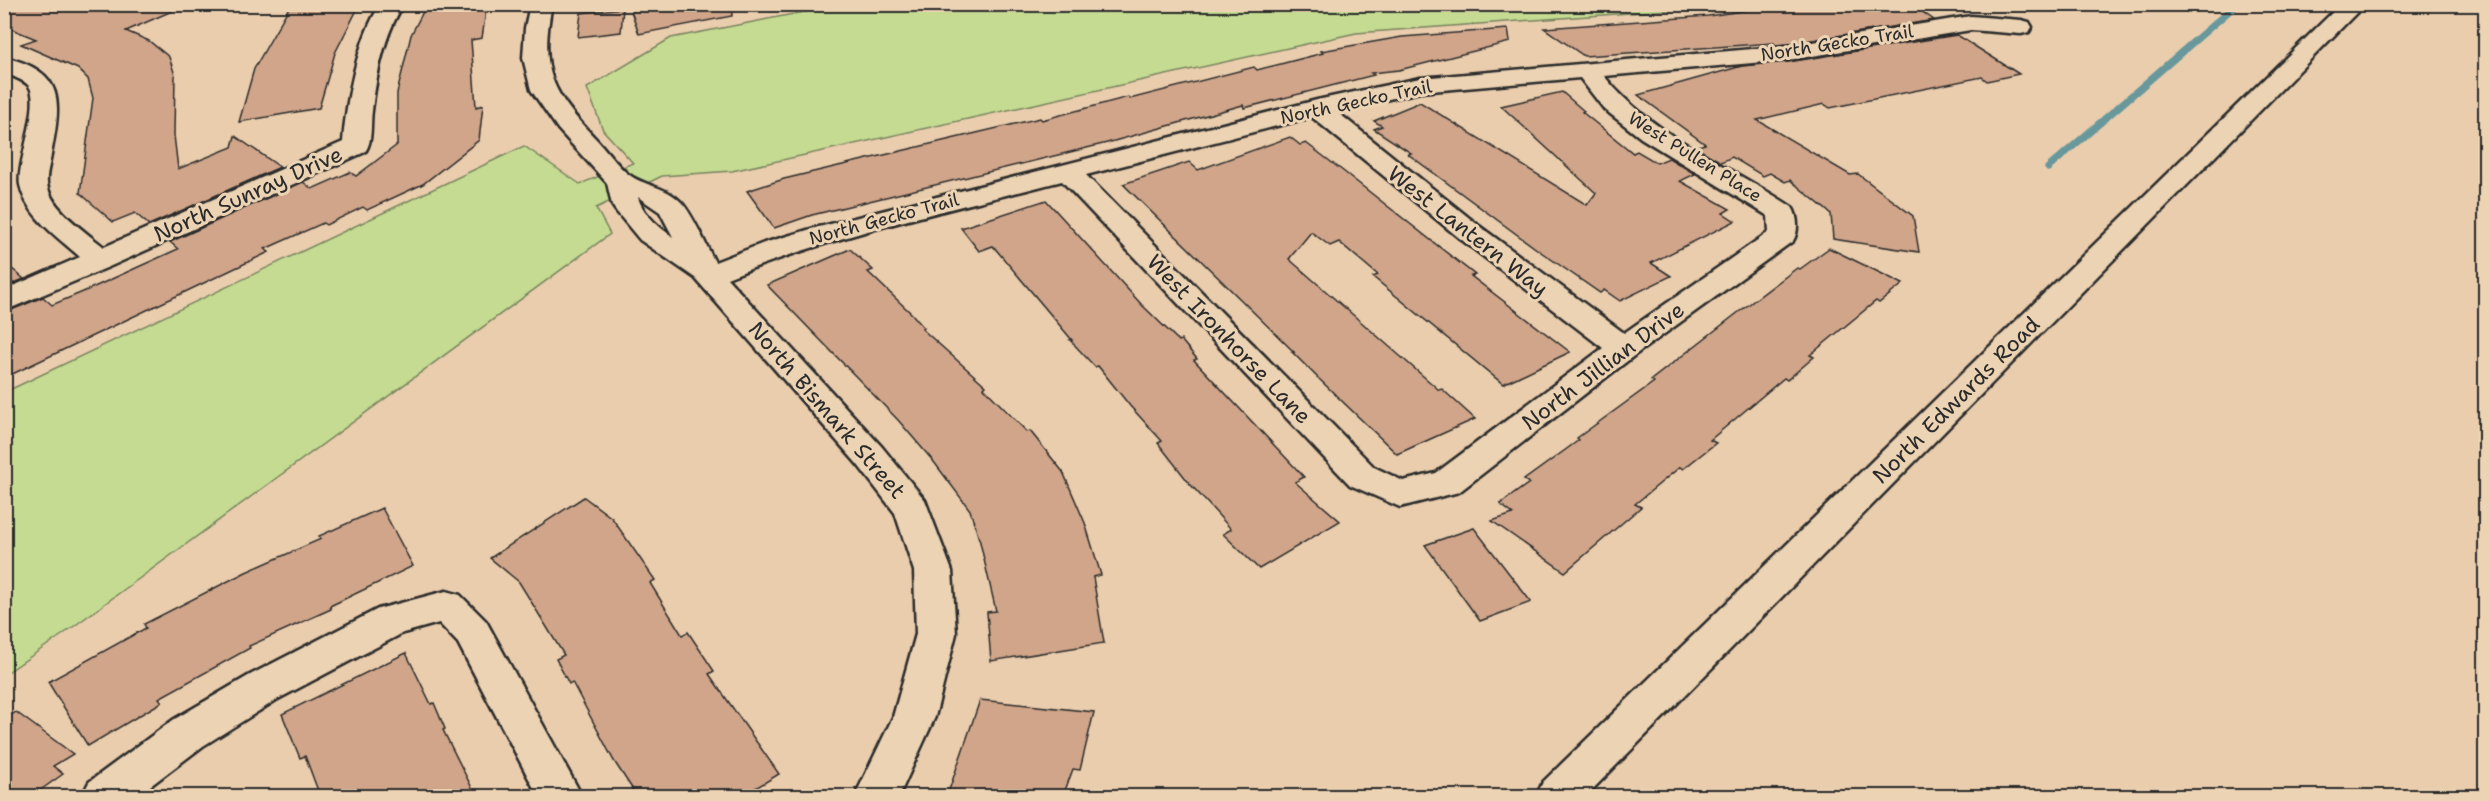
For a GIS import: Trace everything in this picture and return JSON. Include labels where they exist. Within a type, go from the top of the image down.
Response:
[{"type":"street","name":"North Sunray Drive","points":[[4,302],[356,146],[357,113],[367,65],[387,12],[393,4]]},
{"type":"street","points":[[541,4],[536,28],[535,58],[543,90],[567,124],[620,181],[649,192],[671,207],[708,275]]},
{"type":"street","name":"North Edwards Road","points":[[1558,796],[2354,4]]},
{"type":"street","name":"North Gecko Trail","points":[[708,275],[774,249],[821,235],[1317,108],[1420,85],[1788,53],[1971,23],[2020,27]]},
{"type":"street","points":[[4,64],[37,79],[45,93],[41,141],[33,183],[45,211],[101,260]]},
{"type":"street","name":"West Pullen Place","points":[[1587,71],[1613,104],[1650,133],[1782,213]]},
{"type":"street","name":"West Lantern Way","points":[[1317,108],[1399,178],[1558,301],[1624,348]]},
{"type":"street","name":"West Ironhorse Lane","points":[[1068,172],[1362,476],[1400,494]]},
{"type":"street","points":[[620,181],[626,205],[650,234],[708,275]]},
{"type":"street","points":[[637,218],[671,207]]},
{"type":"street","name":"North Jillian Drive","points":[[1400,494],[1447,483],[1624,348],[1783,235],[1782,213]]},
{"type":"street","name":"North Bismark Street","points":[[708,275],[870,456],[912,509],[933,571],[936,634],[914,717],[877,796]]},
{"type":"street","points":[[104,796],[188,733],[264,687],[393,620],[446,606],[472,632],[560,796]]},
{"type":"green space","points":[[845,4],[1711,5],[1671,10],[1356,33],[732,171],[662,176],[596,208],[610,234],[62,635],[5,674],[5,392],[524,146],[580,184],[633,163],[603,130],[587,88],[671,38]]},
{"type":"building","points":[[4,4],[188,4],[126,31],[149,41],[169,57],[175,75],[174,135],[178,169],[232,147],[235,136],[280,167],[149,225],[135,213],[113,222],[80,193],[93,98],[88,79],[78,69],[21,44],[36,39],[4,26]]},
{"type":"building","points":[[291,4],[360,4],[335,53],[319,108],[239,122],[254,69]]},
{"type":"building","points":[[427,4],[487,4],[482,38],[471,40],[476,107],[483,105],[479,140],[423,184],[367,210],[363,207],[326,225],[323,223],[265,249],[269,252],[4,378],[4,313],[43,297],[52,305],[83,292],[178,249],[170,242],[303,182],[312,189],[350,172],[356,176],[397,145],[397,93],[411,35]]},
{"type":"building","points":[[663,4],[731,4],[732,16],[639,34],[631,11]]},
{"type":"building","points":[[1791,4],[1911,4],[1934,20],[1788,44],[1775,45],[1774,43],[1584,56],[1544,28],[1708,16]]},
{"type":"building","points":[[623,8],[621,32],[578,37],[581,13]]},
{"type":"building","points":[[1508,29],[1510,42],[1399,70],[1371,73],[1374,75],[1244,108],[1243,105],[1107,143],[812,215],[774,228],[747,191],[784,179],[1040,118],[1042,120],[1254,67],[1257,70],[1323,53],[1321,51],[1402,37]]},
{"type":"building","points":[[1957,35],[2019,74],[1987,81],[1982,77],[1830,108],[1824,104],[1757,120],[1850,175],[1858,174],[1913,216],[1919,252],[1833,239],[1831,214],[1790,180],[1785,182],[1770,173],[1763,176],[1732,157],[1721,162],[1695,147],[1705,144],[1638,95],[1742,66],[1788,62]]},
{"type":"building","points":[[1562,92],[1584,111],[1582,112],[1633,153],[1637,151],[1657,163],[1669,158],[1695,174],[1680,181],[1730,209],[1723,213],[1735,221],[1651,263],[1671,276],[1620,301],[1604,290],[1600,293],[1538,250],[1408,154],[1411,153],[1374,129],[1382,126],[1374,121],[1420,102],[1587,205],[1596,193],[1501,106]]},
{"type":"building","points":[[1290,137],[1300,145],[1306,143],[1343,171],[1475,275],[1471,276],[1570,352],[1503,384],[1373,277],[1378,275],[1339,242],[1330,246],[1311,232],[1289,259],[1475,419],[1397,454],[1123,184],[1189,162],[1198,170]]},
{"type":"building","points":[[1046,200],[1142,305],[1179,341],[1181,340],[1197,359],[1194,360],[1304,477],[1295,482],[1340,521],[1259,569],[1223,534],[1231,529],[1190,484],[1158,443],[1162,441],[1098,366],[1095,367],[1070,340],[1072,340],[993,246],[979,251],[961,228]]},
{"type":"building","points":[[1829,248],[1903,284],[1879,303],[1876,301],[1810,355],[1814,357],[1787,380],[1784,378],[1710,440],[1716,443],[1683,469],[1680,467],[1635,504],[1641,507],[1565,572],[1492,521],[1513,514],[1500,504],[1529,483],[1524,480],[1654,382],[1651,380],[1740,311],[1797,268],[1800,269]]},
{"type":"building","points":[[850,249],[873,270],[868,272],[912,314],[924,328],[922,329],[986,386],[984,388],[1027,432],[1030,431],[1063,472],[1085,523],[1101,575],[1093,577],[1104,643],[991,661],[987,612],[996,611],[970,510],[934,462],[898,420],[767,285]]},
{"type":"building","points":[[4,262],[24,279],[4,287]]},
{"type":"building","points":[[584,497],[612,518],[655,580],[650,583],[682,635],[688,632],[714,671],[709,674],[779,774],[742,796],[637,796],[614,761],[572,682],[569,684],[556,659],[564,655],[519,582],[490,558]]},
{"type":"building","points":[[382,508],[413,566],[330,606],[331,609],[249,646],[250,648],[159,698],[162,702],[88,746],[48,682],[146,628],[144,624],[246,572],[321,539],[319,536]]},
{"type":"building","points":[[1474,528],[1531,602],[1480,621],[1425,545]]},
{"type":"building","points":[[406,653],[431,704],[434,703],[445,729],[443,730],[476,796],[320,796],[305,756],[300,758],[282,714]]},
{"type":"building","points":[[980,700],[1094,712],[1080,770],[1073,769],[1063,796],[947,796]]},
{"type":"building","points":[[16,712],[73,754],[53,766],[63,774],[32,796],[4,796],[4,720]]},
{"type":"waterway","points":[[2048,168],[2237,4]]}]
